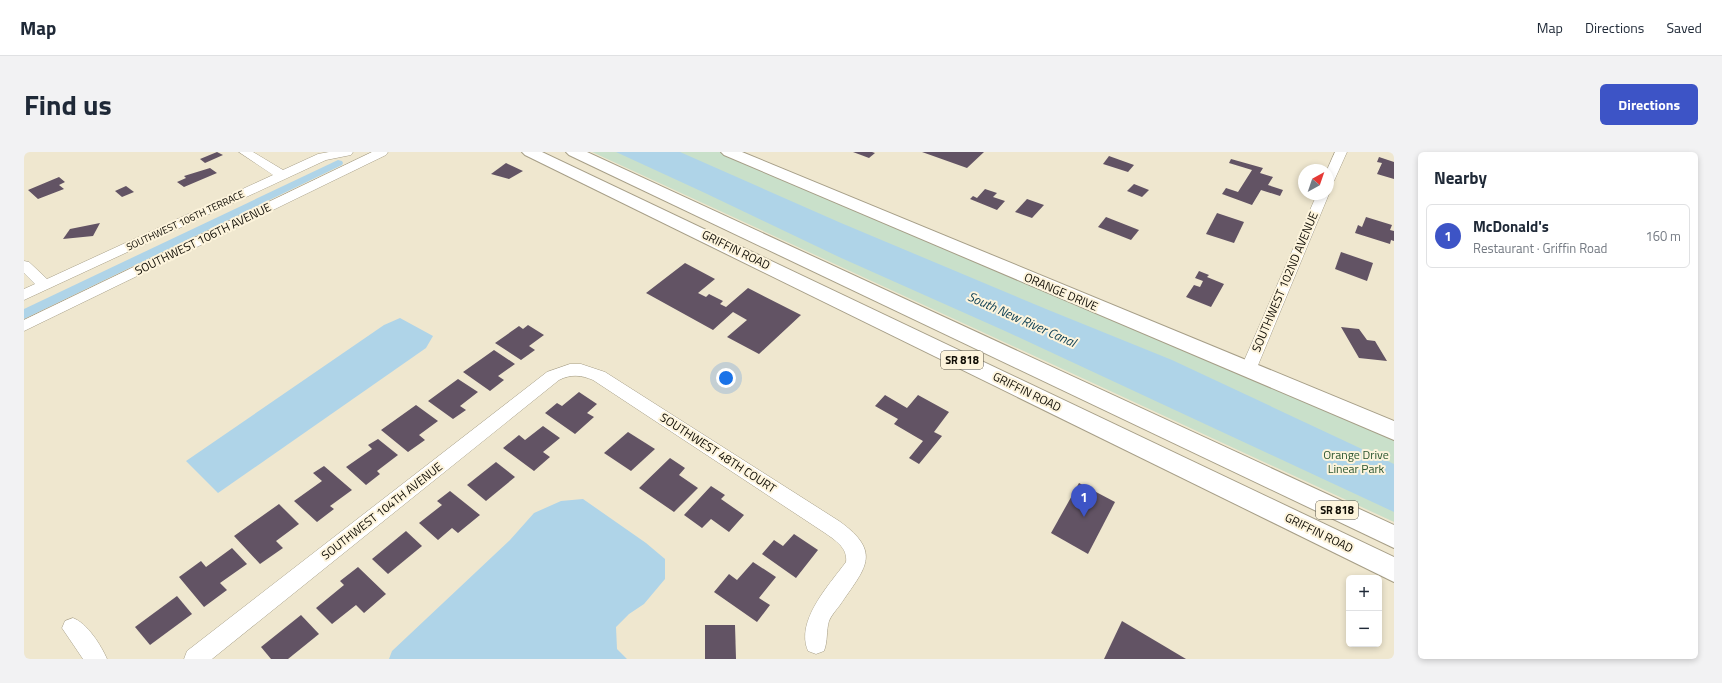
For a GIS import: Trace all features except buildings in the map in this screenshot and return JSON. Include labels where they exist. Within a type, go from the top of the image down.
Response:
[{"type":"main road","name":"GRIFFIN ROAD","points":[[530,152],[1058,406],[1394,570]]},
{"type":"main road","name":"GRIFFIN ROAD","points":[[574,152],[1394,537]]},
{"type":"main road","name":"ORANGE DRIVE","points":[[728,152],[1394,431]]},
{"type":"main road","points":[[946,352],[982,357],[1003,354]]},
{"type":"main road","points":[[1058,406],[1065,402],[1076,402],[1145,421]]},
{"type":"street","points":[[245,152],[282,175]]},
{"type":"street","name":"SOUTHWEST 106TH TERRACE","points":[[24,295],[322,157],[347,152]]},
{"type":"street","points":[[352,152],[378,154]]},
{"type":"street","points":[[1334,168],[1341,152]]},
{"type":"street","name":"SOUTHWEST 106TH AVENUE","points":[[24,326],[378,154]]},
{"type":"street","name":"SOUTHWEST 102ND AVENUE","points":[[1248,370],[1320,200]]},
{"type":"street","points":[[24,265],[45,285]]},
{"type":"street","name":"SOUTHWEST 48TH COURT","points":[[572,364],[612,384],[850,541],[856,551],[857,558],[852,572],[819,618],[816,644]]},
{"type":"street","name":"SOUTHWEST 104TH AVENUE","points":[[195,659],[552,376],[572,364]]},
{"type":"street","points":[[73,628],[96,659]]},
{"type":"green space","name":"Orange Drive Linear Park","points":[[592,152],[721,152],[1394,436],[1394,522]]},
{"type":"water","name":"South New River Canal","points":[[616,152],[680,152],[841,223],[1172,360],[1394,464],[1394,512],[1005,331],[839,257]]},
{"type":"water","points":[[400,318],[433,336],[426,348],[218,493],[186,461],[384,325]]},
{"type":"water","points":[[583,499],[646,543],[665,559],[665,579],[644,604],[629,614],[616,627],[617,649],[627,659],[389,659],[392,651],[510,540],[534,513],[561,501]]},
{"type":"waterway","points":[[24,314],[338,163]]},
{"type":"place","name":"McDonald's","points":[[1084,517]]}]
